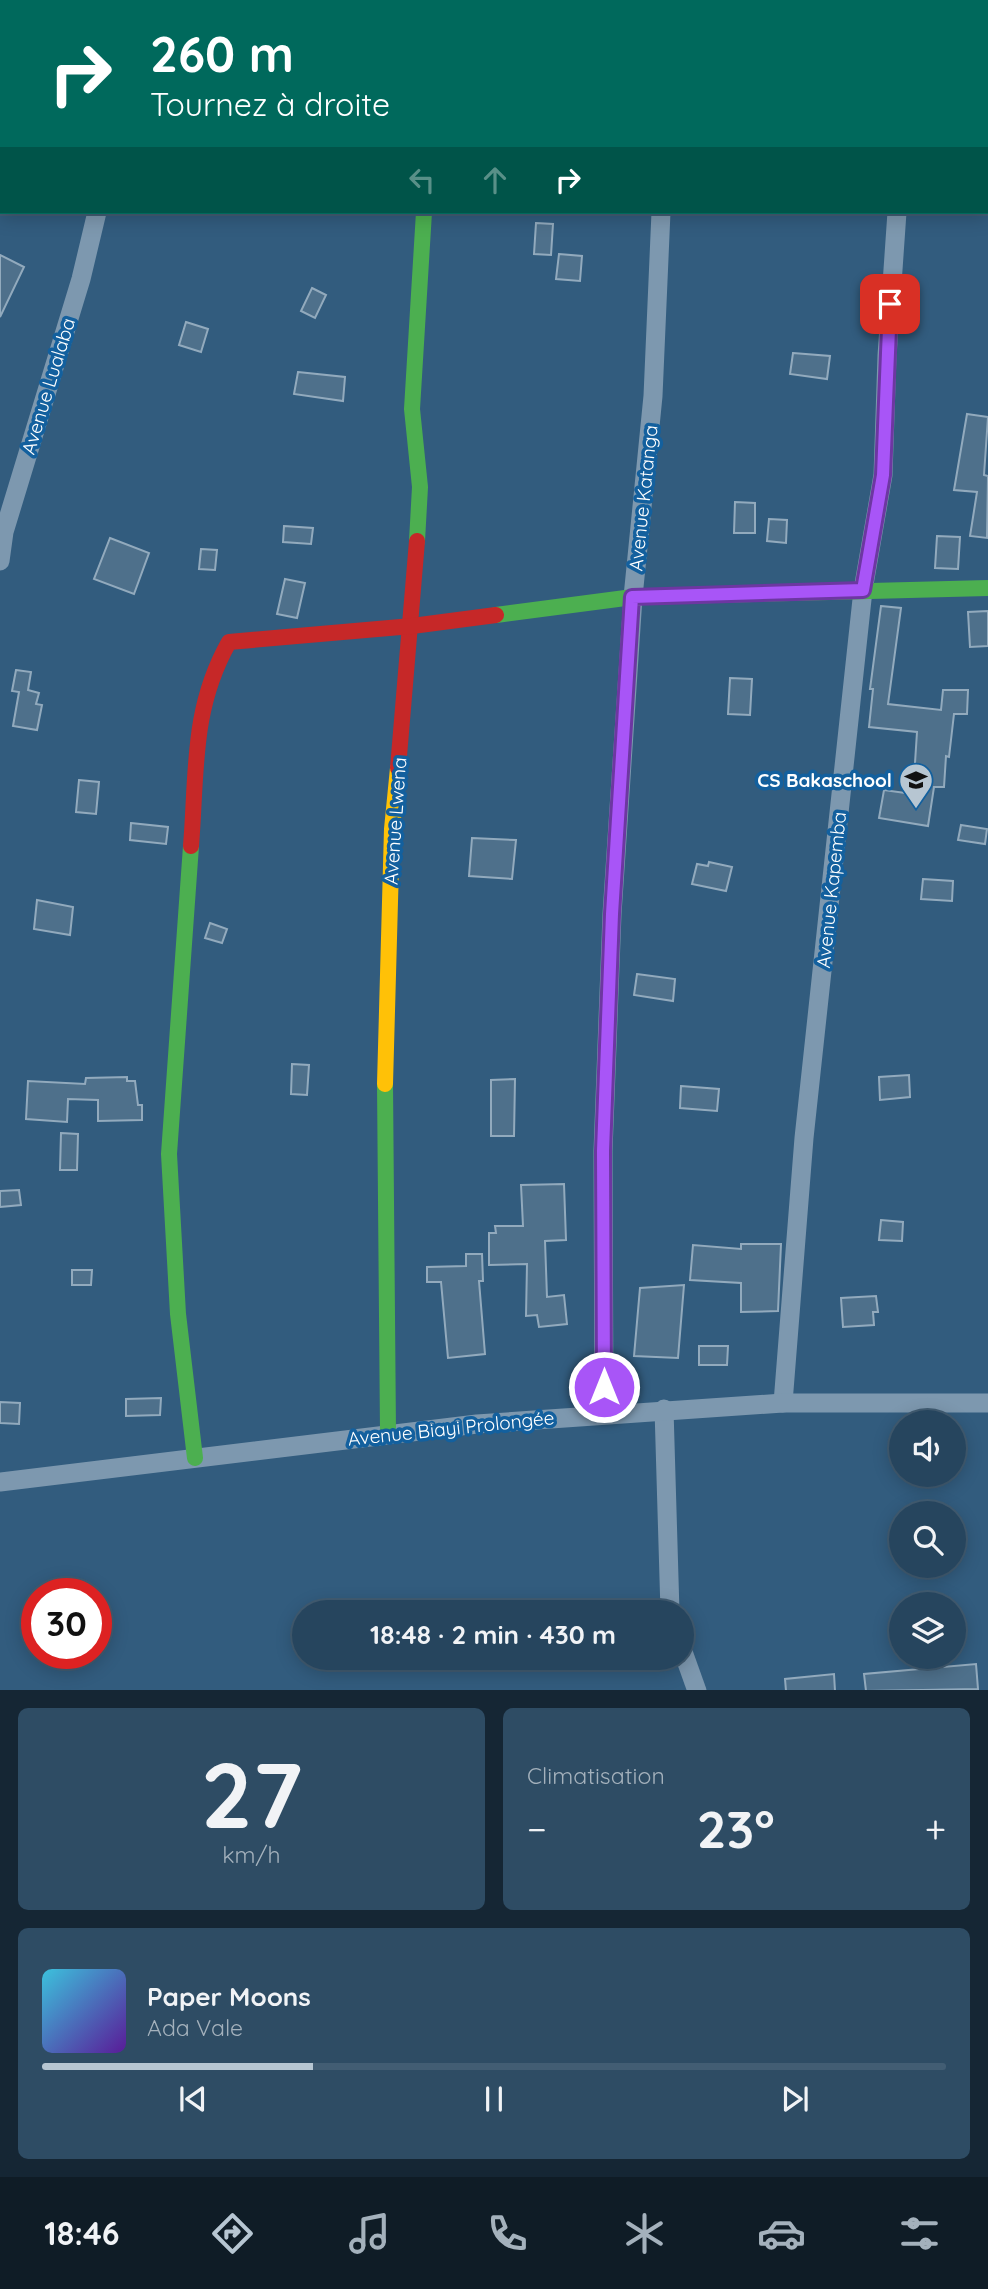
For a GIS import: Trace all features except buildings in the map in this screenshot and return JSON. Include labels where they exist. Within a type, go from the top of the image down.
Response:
[{"type":"street","name":"Avenue Lualaba","points":[[0,561],[2,533],[81,279],[97,214]]},
{"type":"street","name":"Avenue Lwena","points":[[388,1433],[385,1022],[393,829],[412,626],[420,487],[412,409],[424,214]]},
{"type":"street","name":"Avenue Katanga","points":[[604,1414],[603,1151],[612,914],[632,597],[653,396],[661,214]]},
{"type":"street","name":"Avenue Kapemba","points":[[783,1403],[804,1138],[863,590],[883,475],[897,214]]},
{"type":"street","points":[[195,1458],[178,1314],[169,1154],[193,825],[196,738],[216,665],[229,642],[412,626],[632,597],[988,588]]},
{"type":"street","name":"Avenue Biayi Prolongée","points":[[0,1482],[388,1433],[664,1409],[783,1403],[988,1401]]},
{"type":"street","points":[[664,1409],[670,1600]]},
{"type":"street","points":[[690,1670],[697,1690]]},
{"type":"traffic: fast","points":[[417,541],[420,487],[412,409],[424,214]]},
{"type":"traffic: fast","points":[[496,615],[633,597],[988,588]]},
{"type":"traffic: fast","points":[[191,846],[169,1154],[178,1314],[195,1458]]},
{"type":"traffic: fast","points":[[385,1084],[388,1432]]},
{"type":"traffic: slow","points":[[385,1084],[392,829],[398,768]]},
{"type":"traffic: jam","points":[[398,768],[417,541]]},
{"type":"traffic: jam","points":[[191,846],[202,717],[208,692],[229,642],[412,626],[496,615]]},
{"type":"place","name":"CS Bakaschool","points":[[916,810]]},
{"type":"route","points":[[604,1387],[603,1151],[612,914],[632,597],[863,590],[883,475],[890,304]]}]
